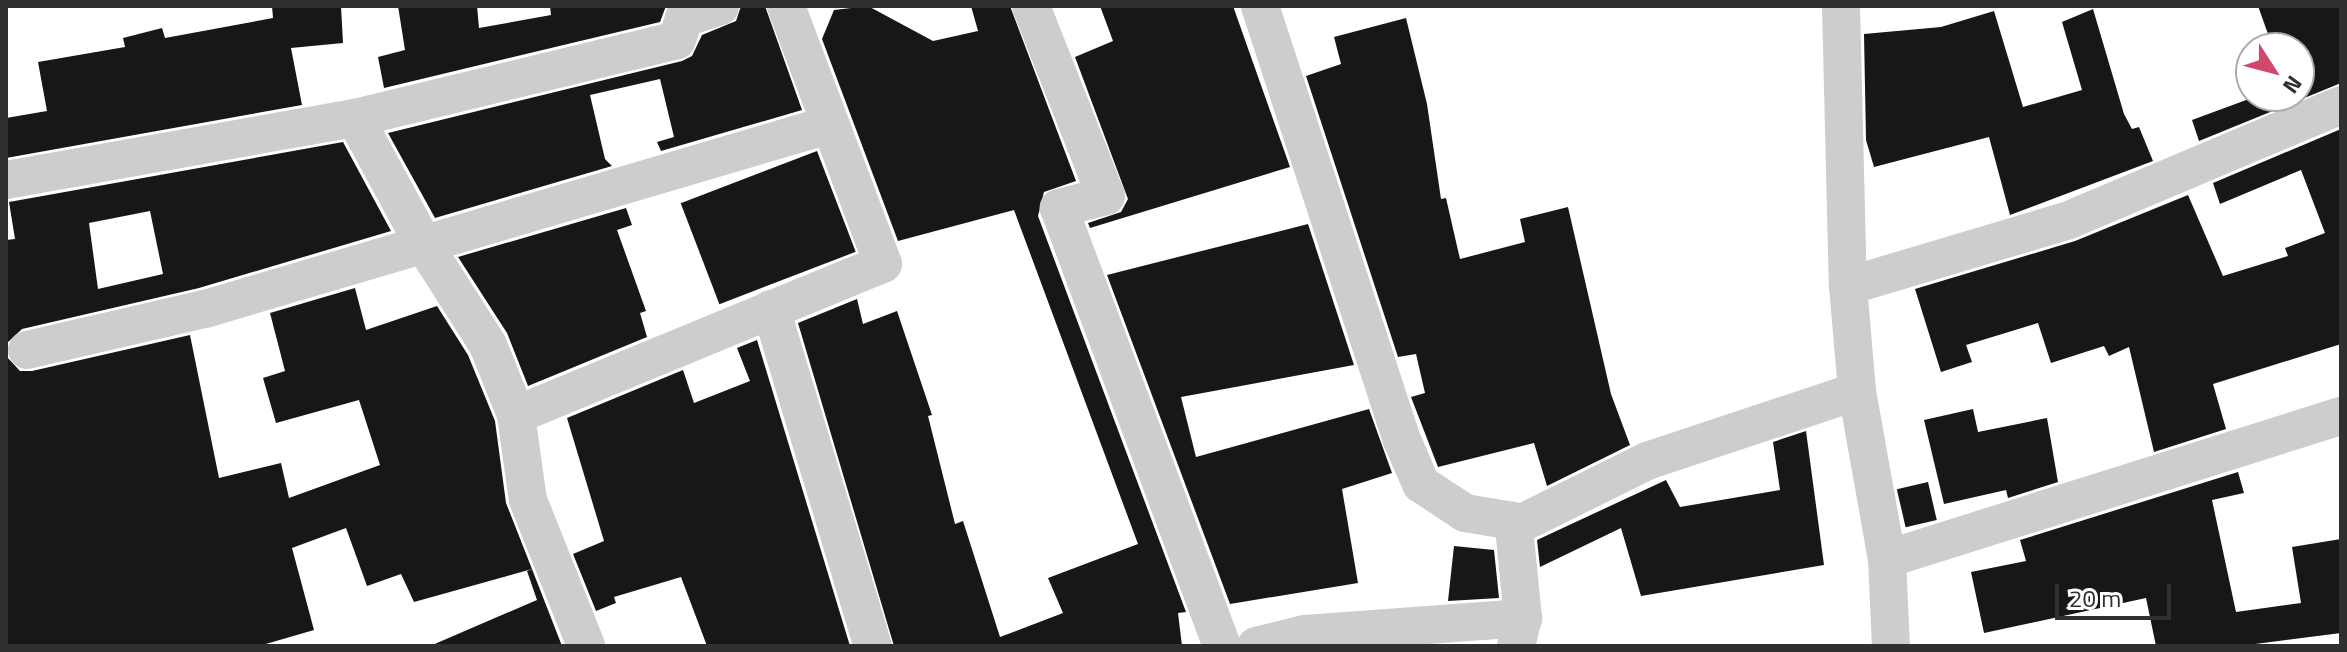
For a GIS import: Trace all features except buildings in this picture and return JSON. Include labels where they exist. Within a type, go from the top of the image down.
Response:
[{"type":"street","points":[[6,180],[355,118],[677,40],[684,18],[720,6]]},
{"type":"street","points":[[516,415],[883,264],[828,125],[786,6]]},
{"type":"street","points":[[1031,6],[1106,196],[1059,208],[1222,646]]},
{"type":"street","points":[[1256,646],[1305,634],[1519,632],[1513,521],[1465,513],[1421,484],[1402,440],[1260,6]]},
{"type":"street","points":[[1841,6],[1848,286],[1857,391],[1887,559],[1891,646]]},
{"type":"street","points":[[1848,286],[2069,220],[2341,105]]},
{"type":"street","points":[[355,118],[423,243],[488,345],[516,415],[528,500],[586,646]]},
{"type":"street","points":[[27,350],[205,309],[828,125]]},
{"type":"street","points":[[771,309],[873,646]]},
{"type":"street","points":[[1514,527],[1647,461],[1857,391]]},
{"type":"street","points":[[1887,559],[2341,416]]}]
